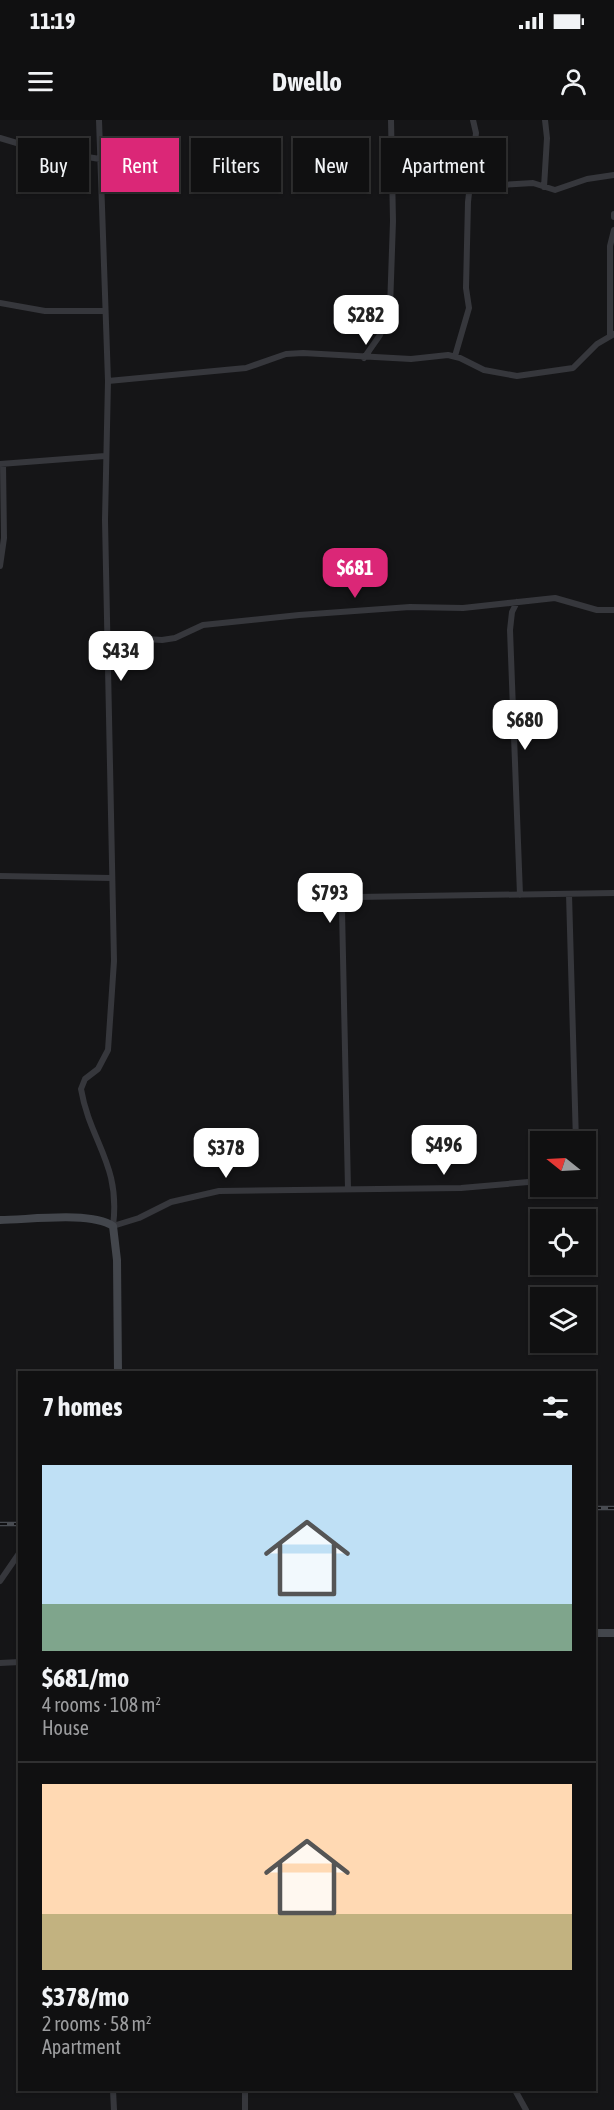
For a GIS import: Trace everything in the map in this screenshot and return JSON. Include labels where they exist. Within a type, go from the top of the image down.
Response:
[{"type":"street","points":[[99,120],[108,381],[105,456],[114,961],[108,1050],[98,1070],[85,1079],[81,1089],[112,1175],[116,1202],[113,1226],[116,1246],[118,1371]]},
{"type":"street","points":[[364,358],[380,335],[390,308],[393,221],[391,120]]},
{"type":"street","points":[[473,120],[475,138]]},
{"type":"street","points":[[544,187],[547,138],[545,120]]},
{"type":"street","points":[[0,138],[37,149],[100,159]]},
{"type":"street","points":[[506,185],[533,183],[555,190],[587,179],[614,175]]},
{"type":"street","points":[[455,356],[469,308],[466,288],[469,192]]},
{"type":"street","points":[[108,381],[246,368],[286,354],[322,353],[364,358],[411,359],[436,355],[455,356],[484,370],[501,375],[538,374],[573,368],[612,335],[614,230]]},
{"type":"street","points":[[0,303],[45,311],[105,311]]},
{"type":"street","points":[[0,566],[4,538],[1,464],[105,456]]},
{"type":"street","points":[[108,648],[128,638],[175,638],[202,625],[299,615],[410,607],[463,608],[555,598],[597,610],[614,610]]},
{"type":"street","points":[[517,602],[510,619],[520,895]]},
{"type":"street","points":[[0,876],[111,878]]},
{"type":"street","points":[[348,1189],[342,910],[345,905],[357,897],[614,893]]},
{"type":"street","points":[[569,894],[576,1131]]},
{"type":"street","points":[[0,1220],[93,1219],[113,1226],[201,1193],[460,1188],[530,1182]]},
{"type":"street","points":[[0,1581],[18,1555]]},
{"type":"street","points":[[596,1633],[614,1633]]},
{"type":"street","points":[[0,1663],[18,1662]]},
{"type":"street","points":[[112,2091],[114,2110]]},
{"type":"street","points":[[245,2091],[245,2110]]},
{"type":"street","points":[[516,2091],[526,2110]]},
{"type":"railway","points":[[596,1508],[614,1508]]},
{"type":"railway","points":[[0,1524],[18,1524]]}]
